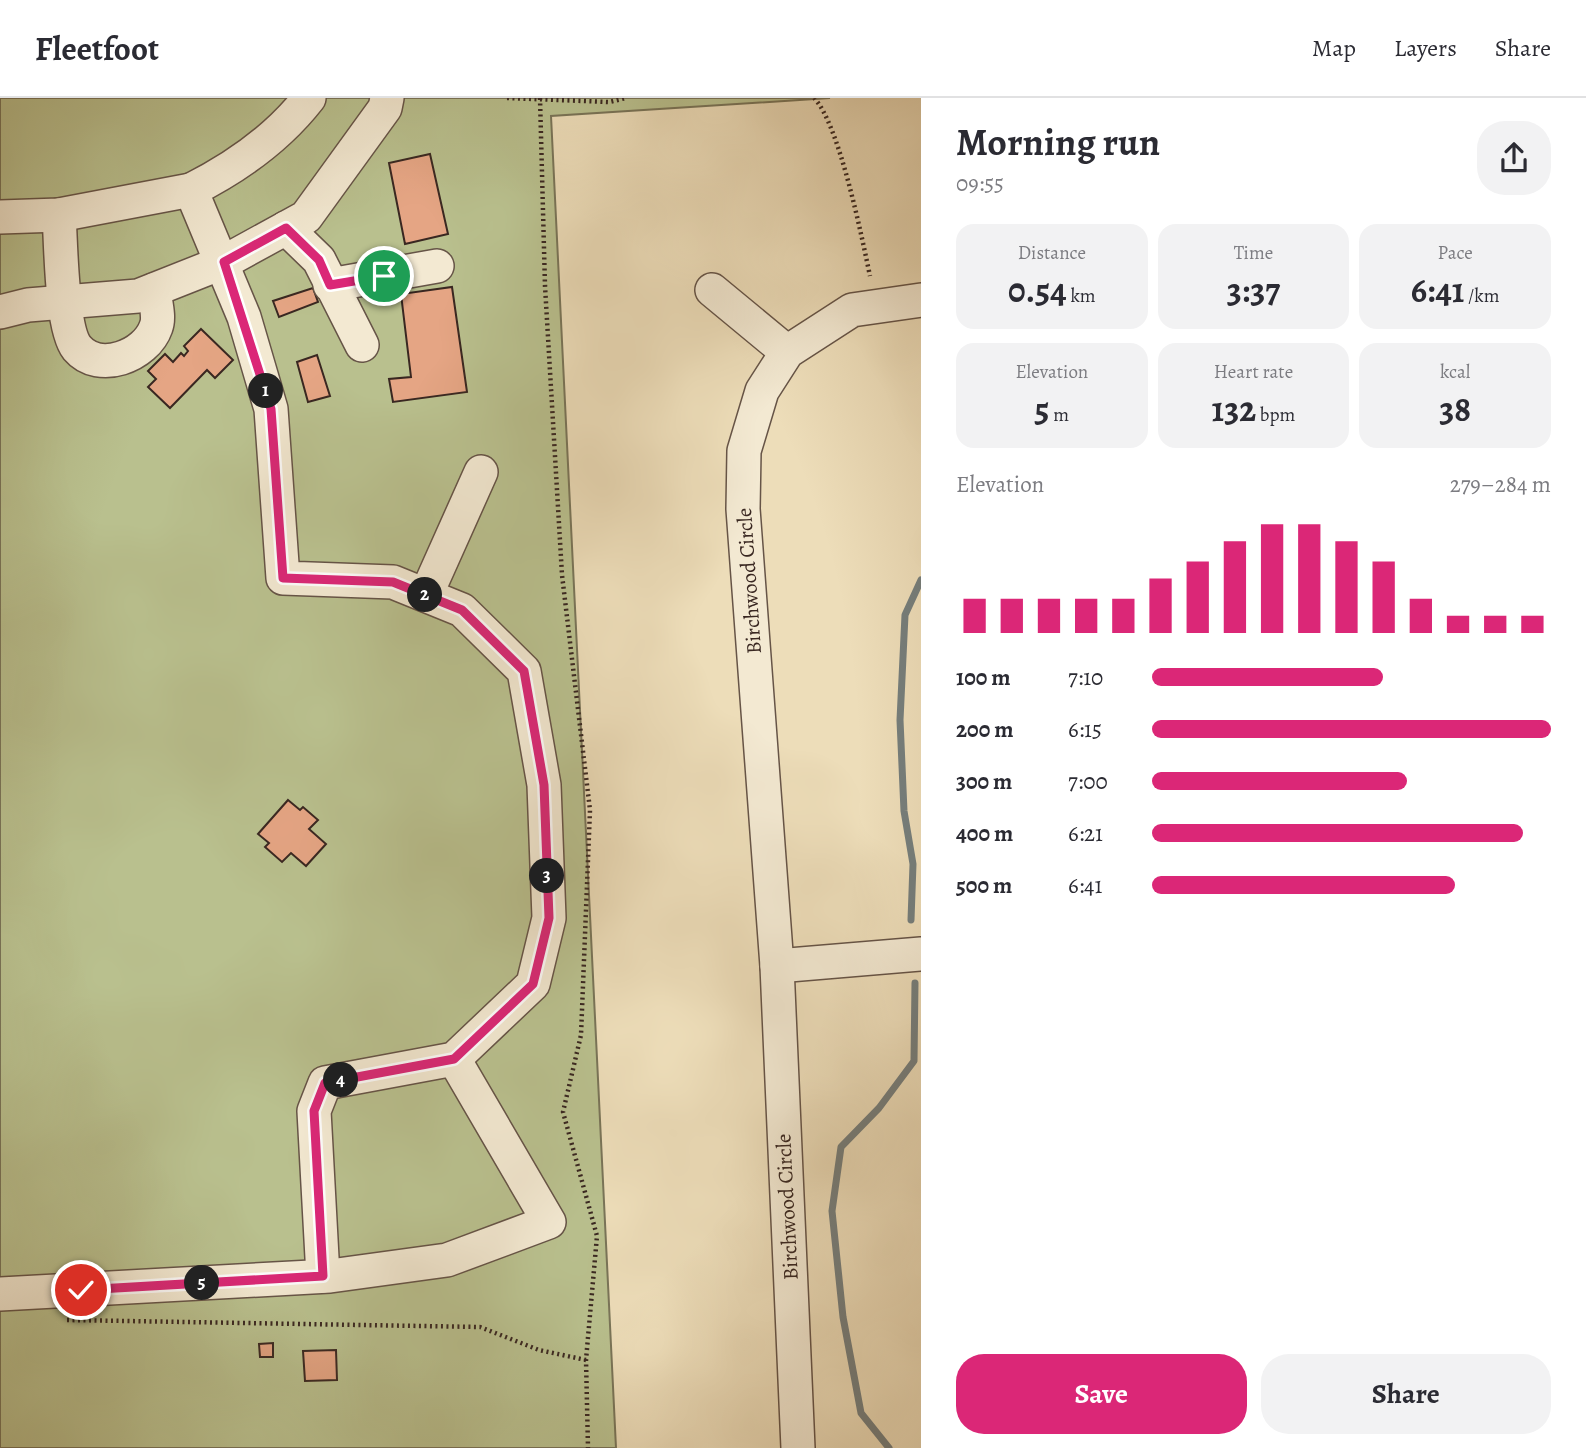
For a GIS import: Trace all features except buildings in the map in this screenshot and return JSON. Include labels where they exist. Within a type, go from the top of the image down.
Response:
[{"type":"street","points":[[0,217],[59,215],[191,190],[229,171],[288,125],[309,98]]},
{"type":"street","points":[[0,312],[28,305],[138,296],[224,262],[306,217],[385,108],[387,98]]},
{"type":"street","points":[[191,190],[224,262],[271,409],[283,578],[393,582],[462,610],[524,671],[544,785],[549,918],[533,984],[454,1059],[325,1083],[314,1111],[323,1276]]},
{"type":"street","points":[[59,215],[65,302],[70,334],[77,348],[92,359],[112,360],[132,355],[149,342],[158,324],[154,290]]},
{"type":"street","points":[[286,228],[319,260],[362,345]]},
{"type":"street","points":[[330,285],[437,266]]},
{"type":"street","points":[[712,290],[787,352]]},
{"type":"street","name":"Birchwood Circle","points":[[798,1448],[777,966],[743,509],[744,451],[762,391],[787,352],[852,310],[921,300]]},
{"type":"street","points":[[426,595],[481,472]]},
{"type":"street","points":[[777,966],[921,954]]},
{"type":"street","points":[[0,1294],[323,1276],[447,1260],[549,1222],[454,1059]]},
{"type":"path","points":[[507,98],[609,102],[626,98]]},
{"type":"path","points":[[814,98],[822,107],[841,161],[870,276]]},
{"type":"path","points":[[540,99],[545,286],[562,575],[590,810],[581,1035],[563,1112],[597,1236],[586,1360],[588,1448]]},
{"type":"path","points":[[55,1320],[480,1328],[539,1350],[586,1360]]},
{"type":"green space","points":[[0,98],[830,98],[551,116],[616,1448],[0,1448]]},
{"type":"waterway","points":[[911,920],[913,864],[904,811],[900,720],[905,615],[921,580]]},
{"type":"waterway","points":[[889,1448],[861,1413],[843,1317],[832,1211],[841,1147],[879,1108],[914,1061],[915,983]]},
{"type":"route","points":[[81,1290],[323,1276],[314,1111],[325,1083],[454,1059],[533,984],[549,918],[544,785],[524,671],[462,610],[393,582],[283,578],[271,409],[244,317],[224,262],[286,228],[319,260],[330,285],[384,276]]}]
